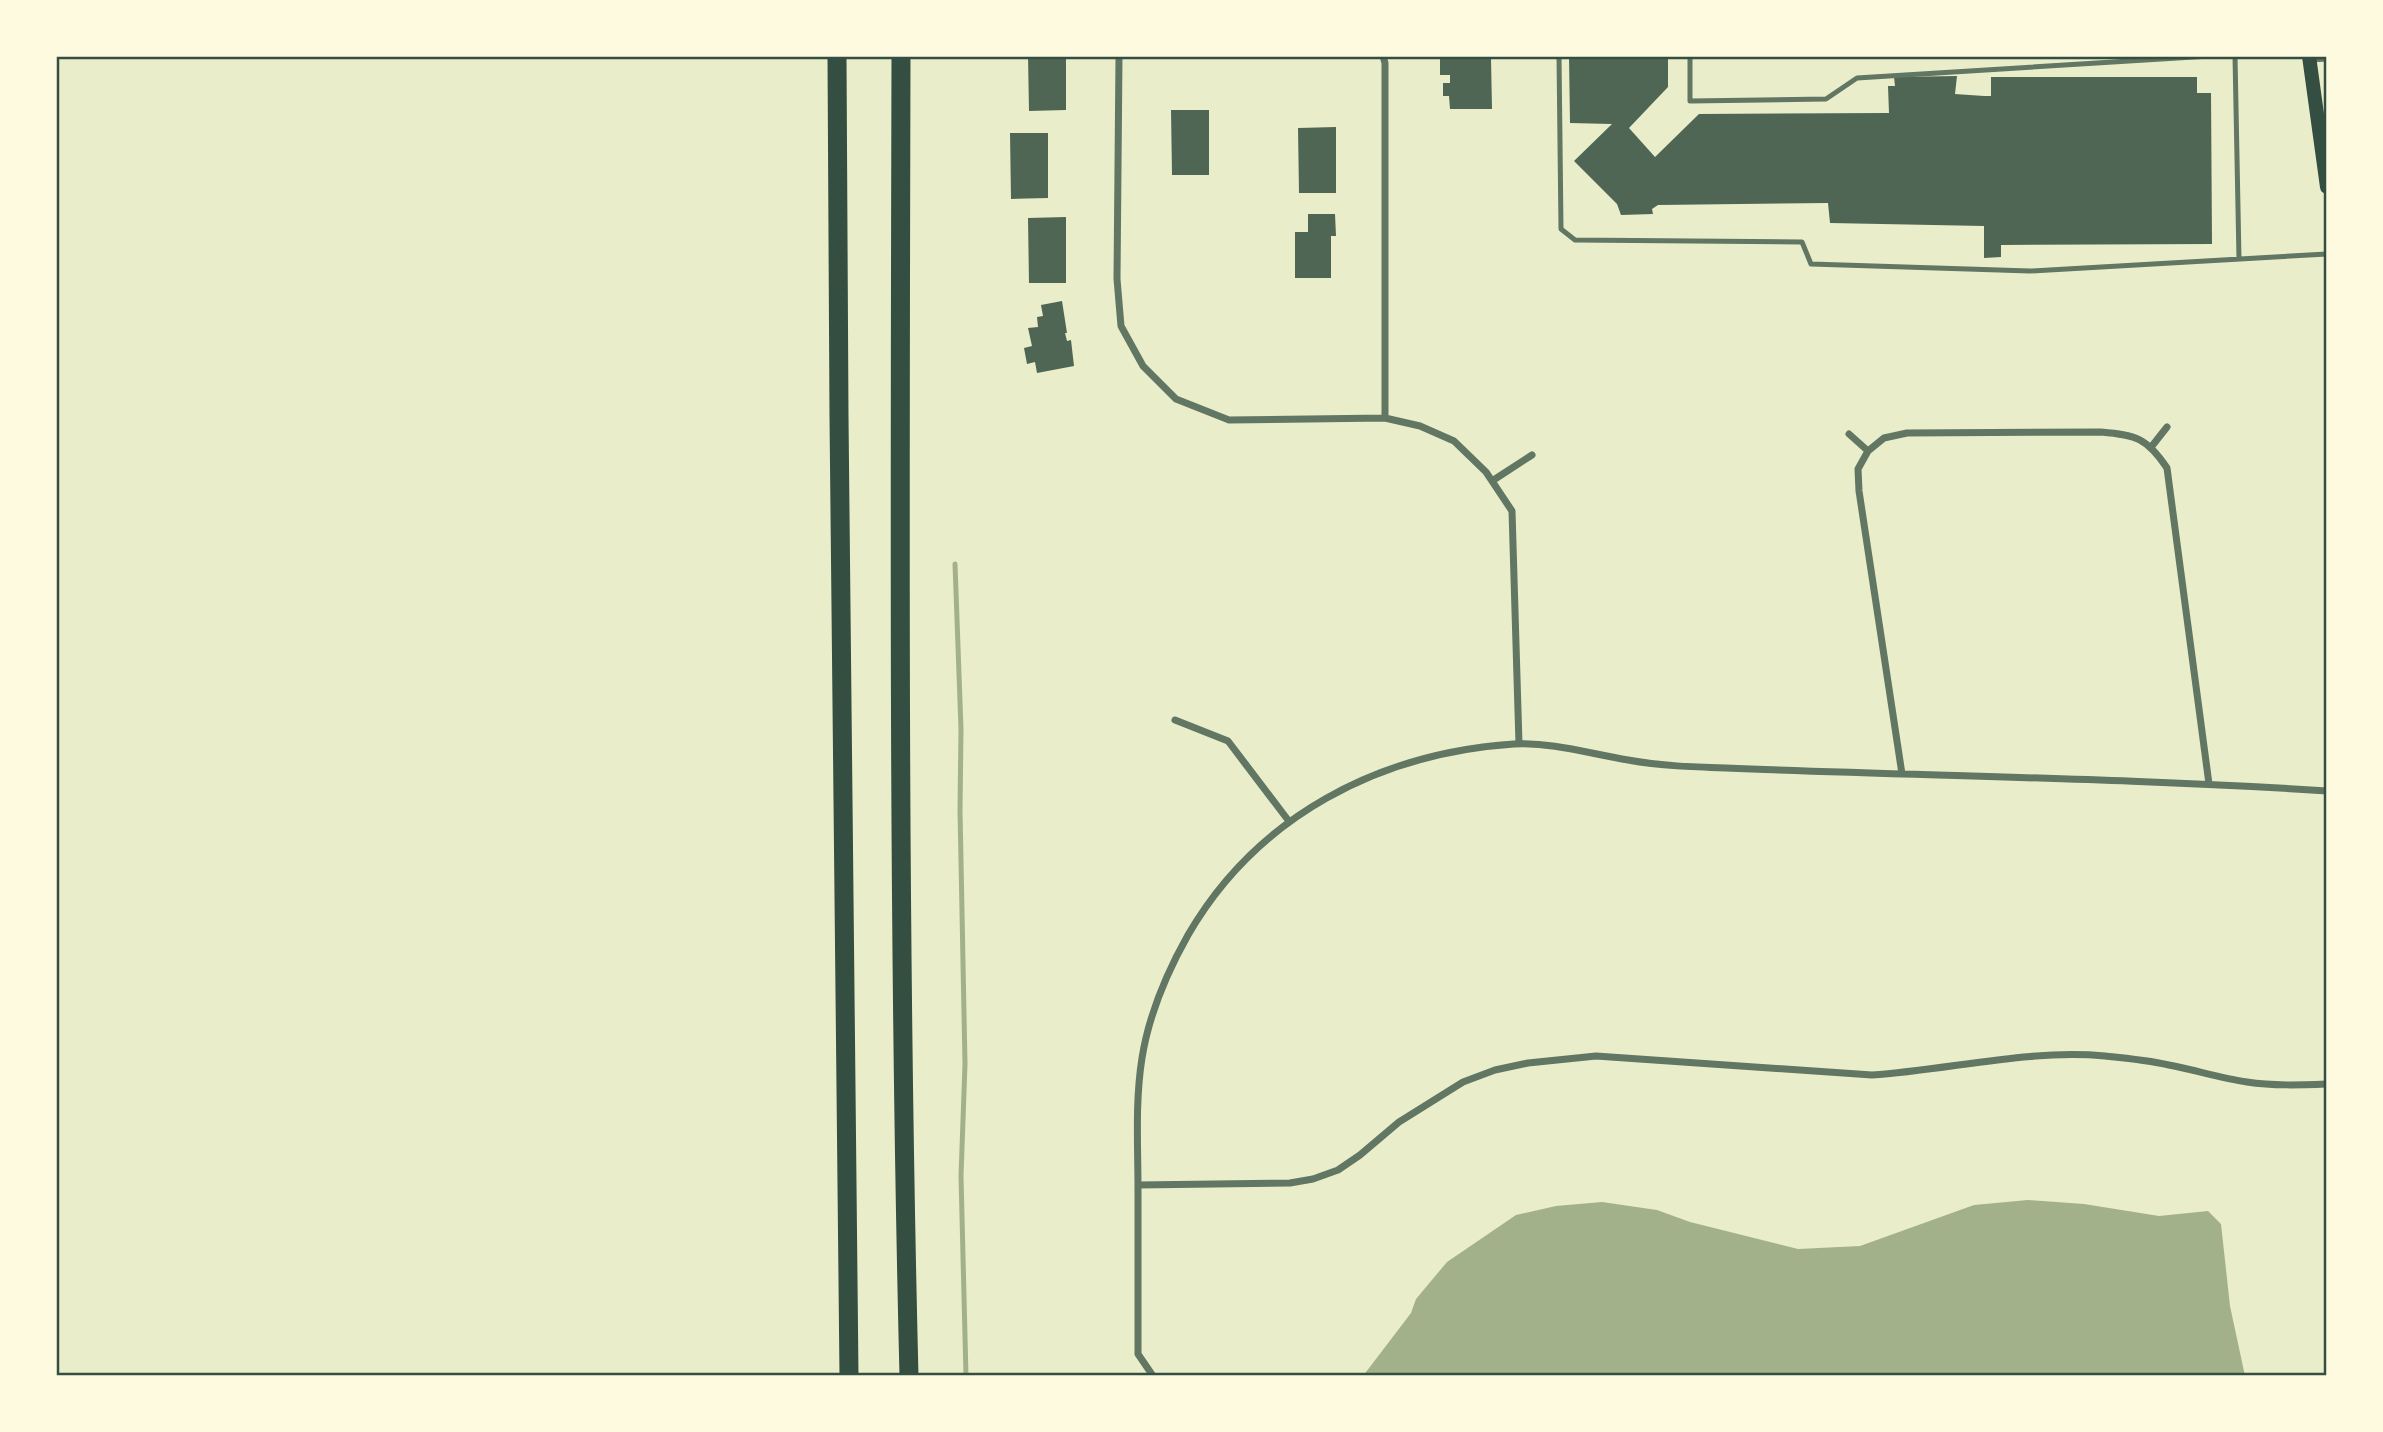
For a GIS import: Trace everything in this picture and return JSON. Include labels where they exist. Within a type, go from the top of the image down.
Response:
[{"type":"highway","points":[[837,56],[849,1376]]},
{"type":"highway","points":[[901,56],[903,1126],[908,1376]]},
{"type":"main road","points":[[2310,58],[2327,187]]},
{"type":"street","points":[[1119,56],[1117,279],[1121,326],[1143,366],[1177,399],[1229,420],[1385,418],[1420,426],[1454,441],[1486,472],[1512,511],[1519,744]]},
{"type":"street","points":[[1384,60],[1385,418]]},
{"type":"street","points":[[2152,446],[2167,427]]},
{"type":"street","points":[[1902,774],[1859,491],[1858,469],[1868,451],[1884,438],[1907,433],[2101,432],[2126,434],[2152,446],[2167,468],[2209,783]]},
{"type":"street","points":[[1849,434],[1868,451]]},
{"type":"street","points":[[1492,481],[1532,455]]},
{"type":"street","points":[[1175,720],[1228,741],[1288,820]]},
{"type":"street","points":[[1153,1376],[1138,1354],[1137,1106],[1142,1056],[1152,1014],[1169,968],[1196,922],[1223,884],[1252,852],[1288,820],[1343,788],[1429,756],[1519,744],[1671,766],[2209,783],[2327,792]]},
{"type":"street","points":[[1138,1185],[1290,1184],[1313,1179],[1338,1170],[1399,1122],[1463,1082],[1495,1070],[1528,1063],[1596,1056],[1872,1075],[2039,1055],[2104,1056],[2167,1064],[2248,1082],[2327,1084]]},
{"type":"lane","points":[[1559,56],[1561,229],[1576,240],[1802,242],[1811,264],[2030,271],[2327,254]]},
{"type":"lane","points":[[1690,56],[1690,101],[1826,99],[1857,78],[2210,56]]},
{"type":"lane","points":[[2235,56],[2239,259]]},
{"type":"lane","points":[[2310,58],[2327,59]]},
{"type":"shaded area","points":[[2028,1200],[2084,1204],[2159,1216],[2208,1211],[2221,1224],[2230,1306],[2245,1376],[1363,1376],[1411,1313],[1416,1299],[1447,1262],[1516,1215],[1556,1206],[1602,1202],[1657,1210],[1690,1222],[1798,1249],[1860,1246],[1974,1205]]},
{"type":"building","points":[[1028,56],[1066,56],[1066,110],[1029,111]]},
{"type":"building","points":[[1440,56],[1491,59],[1492,109],[1450,109],[1449,96],[1443,96],[1443,83],[1450,83],[1450,75],[1440,75]]},
{"type":"building","points":[[1569,56],[1668,56],[1668,87],[1629,128],[1655,157],[1699,114],[1889,113],[1888,86],[1895,86],[1894,77],[1957,76],[1955,94],[1991,96],[1991,77],[2197,77],[2197,93],[2211,93],[2212,244],[2001,245],[2001,257],[1984,258],[1984,226],[1830,223],[1828,203],[1658,205],[1652,209],[1653,214],[1621,215],[1617,204],[1574,161],[1612,124],[1570,123]]},
{"type":"building","points":[[1171,110],[1209,110],[1209,175],[1172,175]]},
{"type":"building","points":[[1336,127],[1336,193],[1299,193],[1298,128]]},
{"type":"building","points":[[1010,133],[1048,133],[1048,198],[1011,199]]},
{"type":"building","points":[[1308,214],[1335,214],[1336,236],[1331,236],[1331,278],[1295,278],[1295,232],[1308,232]]},
{"type":"building","points":[[1066,217],[1066,283],[1029,283],[1028,218]]},
{"type":"building","points":[[1062,301],[1065,333],[1067,341],[1071,340],[1074,366],[1037,373],[1035,362],[1027,364],[1024,348],[1032,346],[1028,328],[1038,327],[1037,317],[1043,316],[1041,305]]},
{"type":"waterway","points":[[955,564],[961,729],[965,1064],[961,1176],[966,1376]]}]
